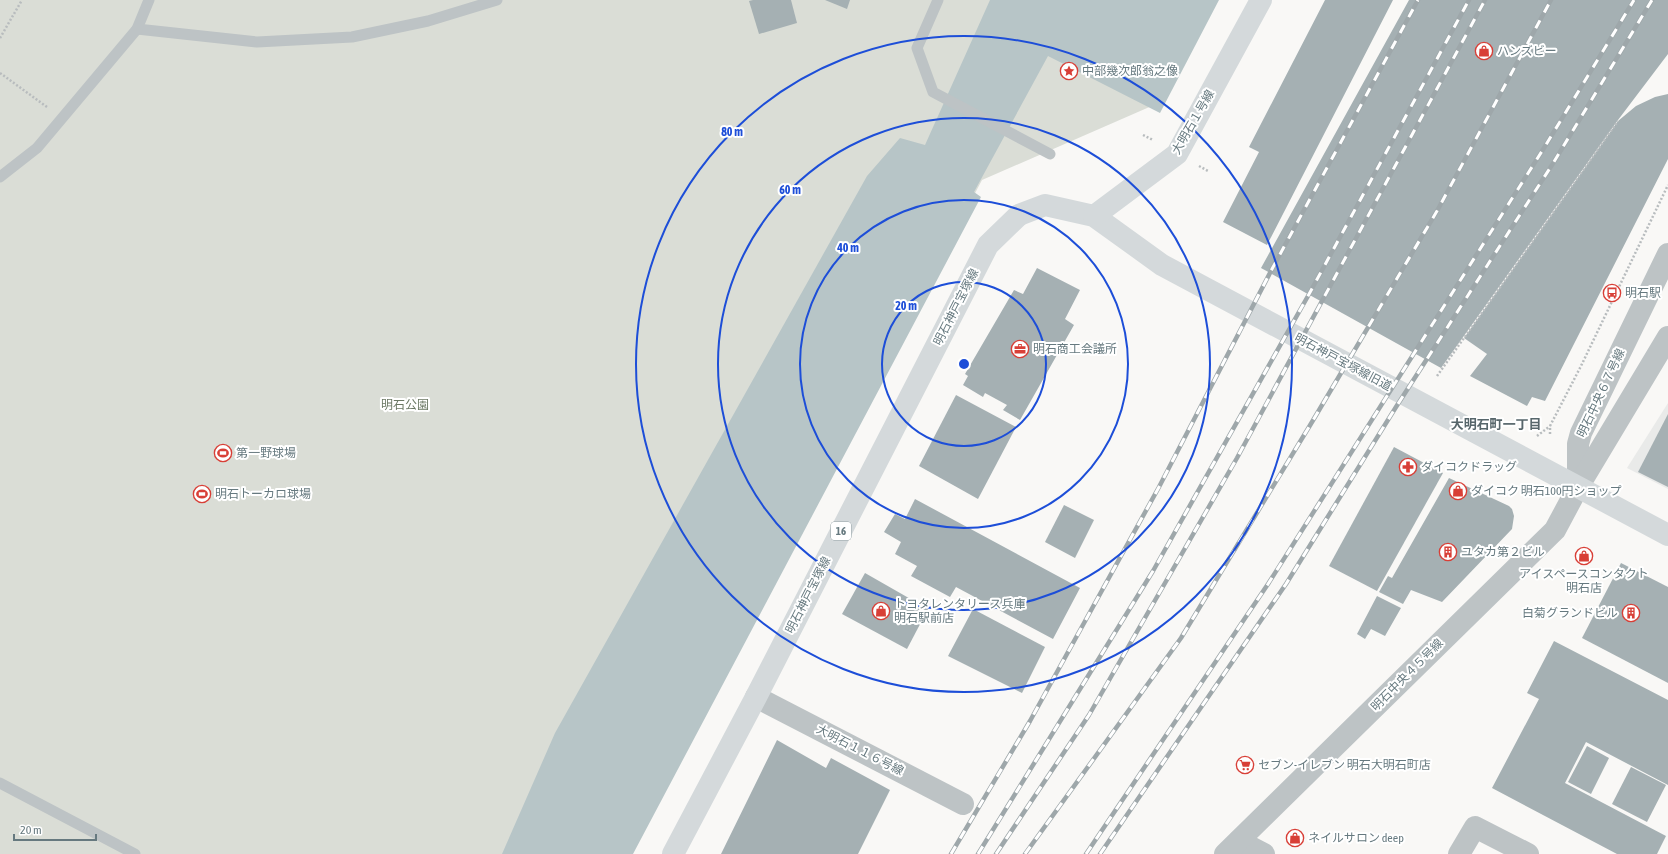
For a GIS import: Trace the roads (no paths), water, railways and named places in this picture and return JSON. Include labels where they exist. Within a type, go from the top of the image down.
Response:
[{"type":"street","name":"大明石１号線","points":[[1094,216],[1177,154],[1261,0]]},
{"type":"street","name":"明石神戸宝塚線旧道","points":[[1019,216],[1045,205],[1094,216],[1162,265],[1668,535]]},
{"type":"street","name":"明石神戸宝塚線","points":[[673,854],[756,697],[988,245],[1019,216]]},
{"type":"street","name":"明石中央６７号線","points":[[1578,487],[1578,444],[1581,433],[1668,254]]},
{"type":"street","name":"明石中央６７号線","points":[[1578,487],[1668,337]]},
{"type":"street","name":"明石中央４５号線","points":[[1232,847],[1555,530],[1578,487]]},
{"type":"street","name":"大明石１１６号線","points":[[756,697],[963,804]]},
{"type":"street","points":[[1459,854],[1475,827],[1528,854]]},
{"type":"street","points":[[1232,847],[1264,854]]},
{"type":"lane","points":[[0,177],[37,148],[137,29],[149,0]]},
{"type":"lane","points":[[137,29],[257,42],[352,37],[428,21],[497,0]]},
{"type":"lane","points":[[938,0],[917,48],[933,92],[1050,154]]},
{"type":"lane","points":[[0,783],[135,854]]},
{"type":"railway","points":[[951,854],[1030,721],[1159,487],[1272,269],[1418,0]]},
{"type":"railway","points":[[978,854],[1153,571],[1308,296],[1469,0]]},
{"type":"railway","points":[[996,854],[1089,715],[1237,458],[1485,0]]},
{"type":"railway","points":[[1025,854],[1181,638],[1312,422],[1437,211],[1551,0]]},
{"type":"railway","points":[[1086,854],[1268,584],[1544,148],[1634,0]]},
{"type":"railway","points":[[1100,854],[1286,584],[1396,407],[1552,165],[1652,0]]},
{"type":"place","name":"ハンズビー","points":[[1484,51]]},
{"type":"place","name":"中部幾次郎翁之像","points":[[1069,71]]},
{"type":"place","name":"明石駅","points":[[1612,293]]},
{"type":"place","name":"明石商工会議所","points":[[1020,349]]},
{"type":"place","name":"第一野球場","points":[[223,453]]},
{"type":"place","name":"ダイコクドラッグ","points":[[1408,467]]},
{"type":"place","name":"ダイコク 明石100円ショップ","points":[[1458,491]]},
{"type":"place","name":"明石トーカロ球場","points":[[202,494]]},
{"type":"place","name":"ユタカ第２ビル","points":[[1448,552]]},
{"type":"place","name":"アイスペースコンタクト 明石店","points":[[1584,556]]},
{"type":"place","name":"トヨタレンタリース兵庫 明石駅前店","points":[[881,611]]},
{"type":"place","name":"白菊グランドビル","points":[[1631,613]]},
{"type":"place","name":"セブン-イレブン 明石大明石町店","points":[[1245,765]]},
{"type":"place","name":"ネイルサロン deep","points":[[1295,838]]},
{"type":"district","name":"大明石町一丁目","points":[[1496,424]]},
{"type":"park label","name":"明石公園","points":[[405,405]]}]
